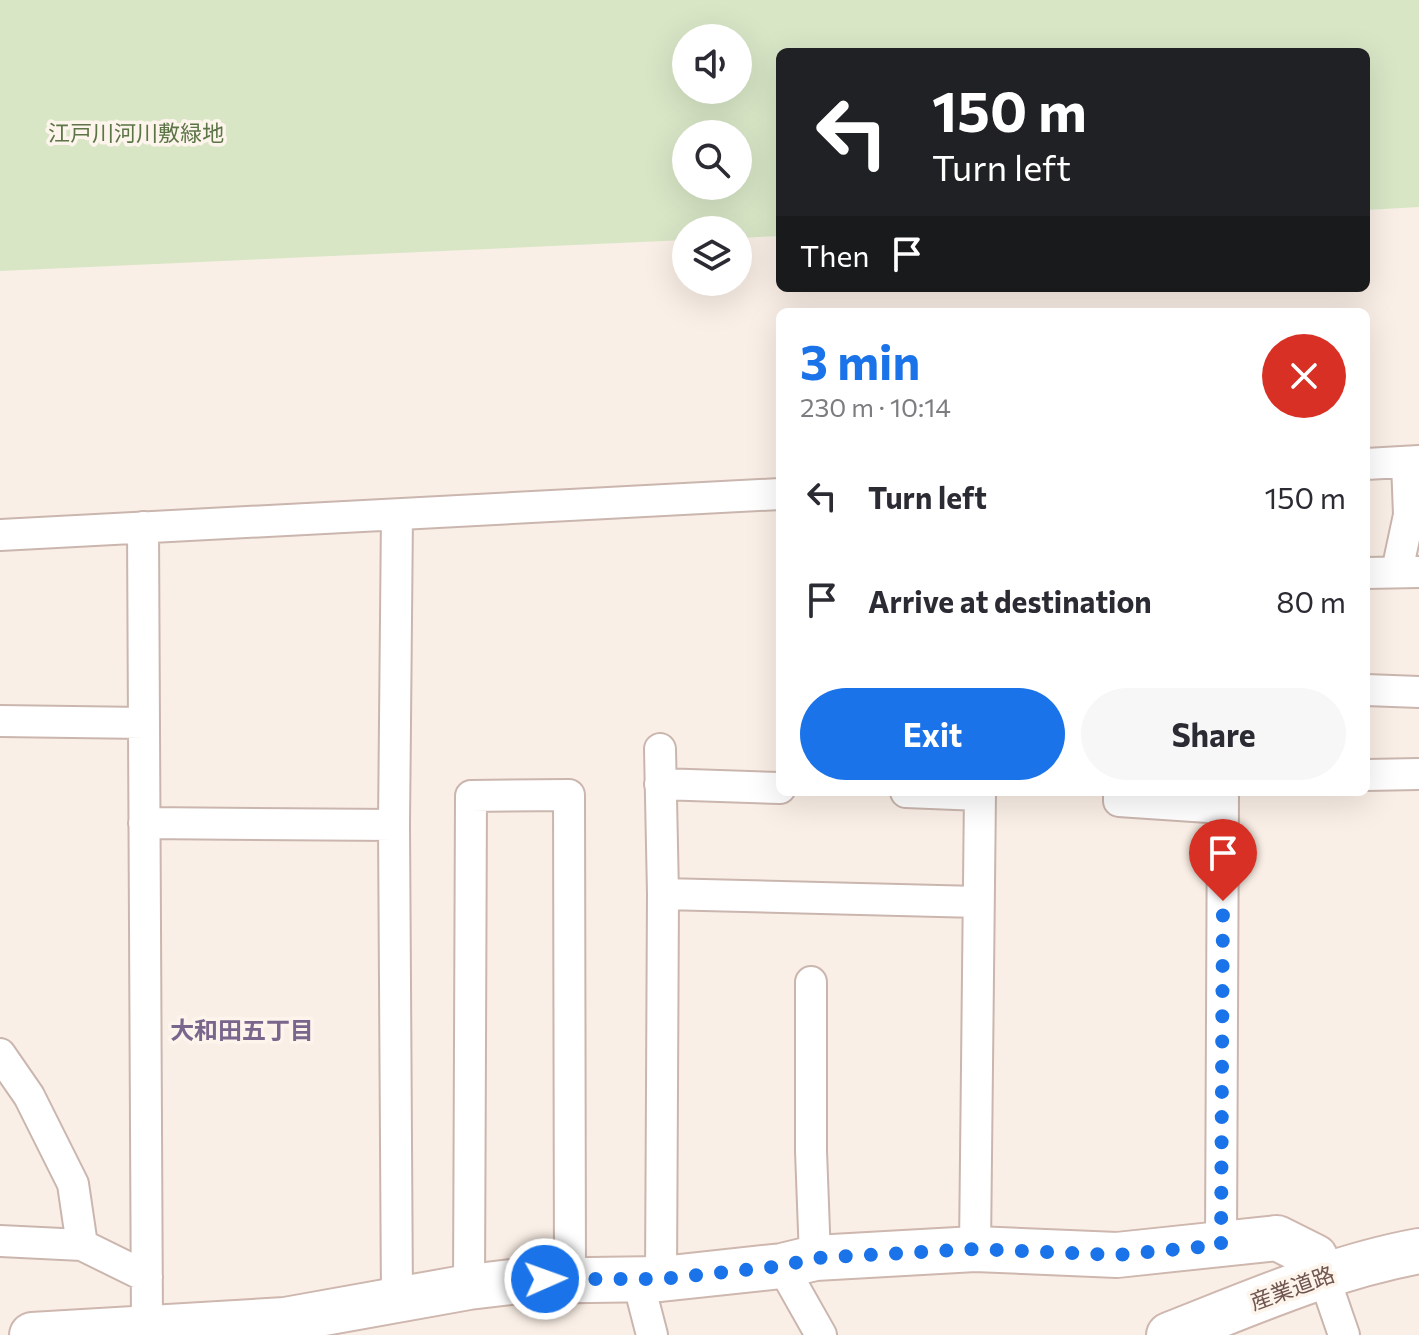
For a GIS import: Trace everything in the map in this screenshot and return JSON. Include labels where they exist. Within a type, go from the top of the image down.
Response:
[{"type":"street","points":[[1370,464],[1413,461],[1408,572],[1370,573]]},
{"type":"street","points":[[0,535],[776,494]]},
{"type":"street","points":[[397,515],[394,825],[397,1299]]},
{"type":"street","points":[[132,1330],[147,1277],[143,527]]},
{"type":"street","points":[[1370,690],[1419,692]]},
{"type":"street","points":[[0,721],[144,723]]},
{"type":"street","points":[[652,1335],[649,1278],[663,894],[660,749]]},
{"type":"street","points":[[1370,775],[1419,774]]},
{"type":"street","points":[[660,784],[776,788]]},
{"type":"street","points":[[469,1287],[471,796],[569,795],[570,1278]]},
{"type":"street","points":[[975,1249],[980,796]]},
{"type":"street","points":[[1119,796],[1119,801],[1223,800],[1221,1245]]},
{"type":"street","points":[[144,823],[394,825]]},
{"type":"street","points":[[663,894],[978,902]]},
{"type":"street","points":[[811,982],[811,1151],[798,1262],[821,1335]]},
{"type":"street","points":[[0,1054],[29,1096],[73,1184],[82,1245]]},
{"type":"street","points":[[32,1335],[285,1320],[469,1287],[570,1278],[649,1278],[798,1262],[975,1249],[1117,1255],[1277,1238],[1315,1257],[1344,1335]]},
{"type":"street","points":[[0,1241],[82,1245],[147,1277]]},
{"type":"street","name":"産業道路","points":[[1169,1335],[1323,1274],[1419,1251]]},
{"type":"green space","name":"江戸川河川敷緑地","points":[[0,0],[1419,0],[1419,207],[1370,210],[1370,48],[776,48],[776,236],[752,237],[752,216],[672,216],[672,241],[0,271]]},
{"type":"district","name":"大和田五丁目","points":[[242,1031]]},
{"type":"route","points":[[545,1279],[661,1279],[782,1266],[815,1258],[975,1249],[1117,1255],[1221,1245],[1223,901]]}]
